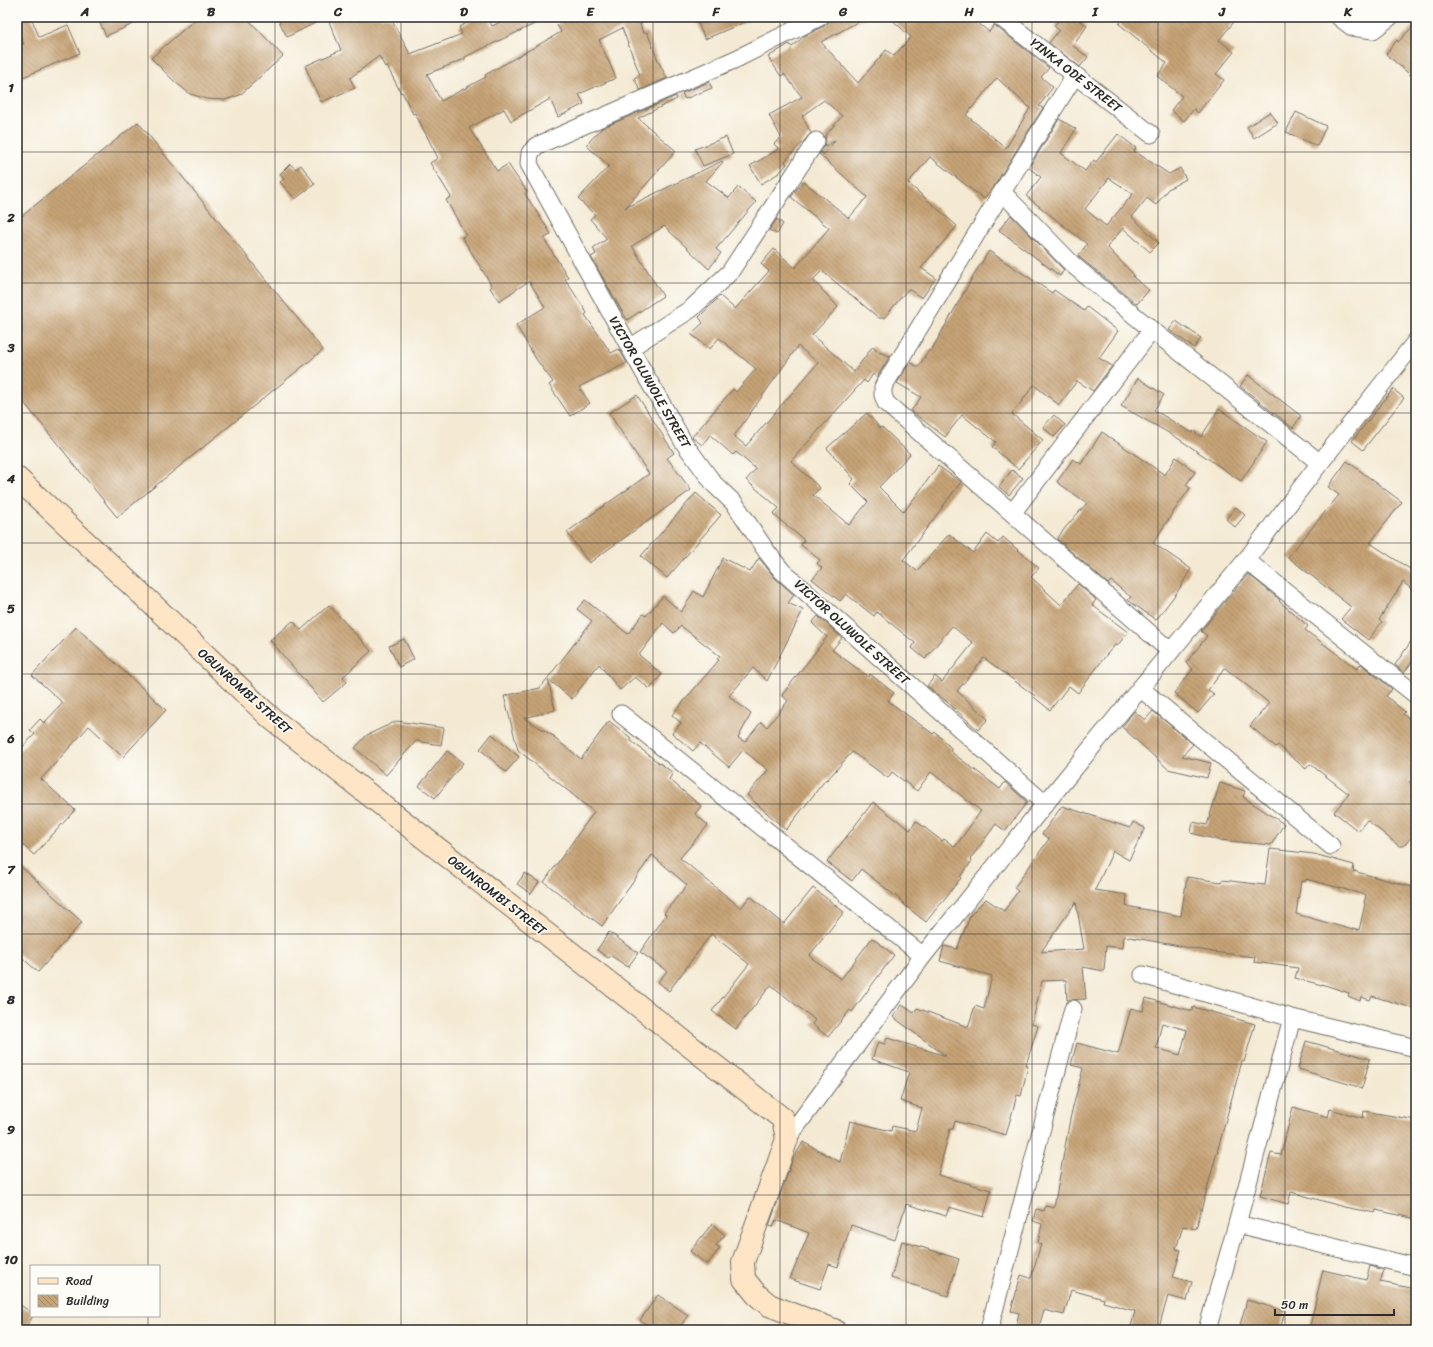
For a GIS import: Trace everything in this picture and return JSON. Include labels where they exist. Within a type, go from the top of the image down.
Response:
[{"type":"street","name":"VICTOR OLUWOLE STREET","points":[[820,17],[736,59],[536,146],[530,153],[529,164],[684,443],[714,484],[735,504],[767,552],[782,571],[1045,804]]},
{"type":"street","name":"YINKA ODE STREET","points":[[1000,17],[1151,134]]},
{"type":"street","points":[[1339,17],[1352,27],[1373,30],[1390,17]]},
{"type":"street","points":[[1075,75],[883,387],[883,395],[886,403],[1170,651]]},
{"type":"street","points":[[630,348],[690,309],[730,272],[816,141]]},
{"type":"street","points":[[1002,192],[1073,265],[1152,330],[1320,463]]},
{"type":"street","points":[[1012,512],[1152,330]]},
{"type":"street","points":[[834,1330],[769,1305],[756,1294],[744,1279],[743,1262],[787,1139],[923,956],[1045,804],[1246,560],[1320,463],[1413,351]]},
{"type":"street","name":"OGUNROMBI STREET","points":[[17,478],[271,718],[783,1119],[787,1139]]},
{"type":"street","points":[[1246,560],[1416,695]]},
{"type":"street","points":[[1140,688],[1331,846]]},
{"type":"street","points":[[621,714],[923,956]]},
{"type":"street","points":[[1143,975],[1292,1018],[1416,1048]]},
{"type":"street","points":[[989,1330],[1073,1009]]},
{"type":"street","points":[[1207,1330],[1292,1018]]},
{"type":"street","points":[[1237,1224],[1416,1267]]},
{"type":"building","points":[[17,17],[31,17],[39,37],[68,25],[80,53],[23,77],[17,63],[17,46],[24,44],[17,29]]},
{"type":"building","points":[[97,17],[149,17],[106,36]]},
{"type":"building","points":[[198,17],[246,17],[283,56],[240,95],[225,100],[207,99],[190,94],[175,82],[151,58]]},
{"type":"building","points":[[277,17],[327,17],[287,37]]},
{"type":"building","points":[[327,17],[390,17],[410,54],[462,34],[459,27],[479,17],[487,17],[492,26],[511,17],[549,17],[465,57],[465,59],[427,74],[441,101],[486,77],[485,75],[561,32],[557,25],[574,17],[645,17],[639,20],[643,33],[647,32],[659,63],[667,78],[640,90],[634,78],[640,75],[622,28],[599,40],[616,78],[579,94],[584,104],[558,117],[550,99],[511,121],[504,109],[469,128],[497,171],[508,164],[527,192],[525,194],[551,234],[544,239],[568,277],[565,279],[587,313],[585,315],[611,353],[619,349],[627,363],[579,387],[590,403],[570,416],[549,385],[553,382],[536,359],[516,325],[545,307],[529,281],[499,301],[490,288],[492,286],[462,237],[466,235],[446,200],[451,197],[430,163],[438,158],[415,113],[413,114],[387,66],[385,67],[379,56],[350,78],[355,88],[321,102],[305,66],[341,50]]},
{"type":"building","points":[[695,17],[757,17],[705,39]]},
{"type":"building","points":[[836,17],[867,17],[821,42],[858,83],[886,50],[894,56],[911,37],[889,17],[971,17],[989,32],[994,25],[1049,68],[1041,77],[1053,87],[1039,106],[1043,108],[994,186],[984,199],[930,157],[908,183],[957,226],[921,268],[936,278],[922,298],[908,289],[884,318],[879,318],[822,271],[813,280],[838,307],[812,335],[854,372],[873,346],[879,352],[890,356],[877,377],[873,374],[867,383],[864,380],[791,461],[820,488],[813,495],[849,525],[868,502],[850,484],[854,479],[827,448],[867,413],[880,428],[882,427],[910,454],[879,487],[904,512],[938,466],[961,482],[903,560],[917,571],[949,534],[973,553],[987,534],[998,543],[1003,537],[1039,568],[1031,577],[1061,605],[1078,584],[1096,600],[1092,605],[1128,632],[1117,646],[1115,645],[1107,654],[1078,693],[1069,686],[1050,710],[1034,697],[1035,696],[984,658],[957,691],[988,719],[978,730],[927,686],[935,676],[942,682],[973,643],[952,626],[925,659],[912,648],[915,643],[877,612],[874,616],[846,594],[840,601],[812,579],[822,568],[817,563],[820,560],[801,545],[804,540],[773,514],[779,508],[746,480],[756,469],[736,452],[733,455],[710,435],[702,445],[692,437],[733,389],[736,392],[756,369],[719,338],[710,349],[691,334],[703,323],[699,317],[720,296],[735,309],[769,271],[761,264],[774,249],[795,268],[829,228],[791,197],[803,181],[849,218],[867,197],[819,154],[821,151],[823,155],[836,140],[824,147],[826,141],[825,136],[842,116],[824,100],[802,116],[811,133],[785,161],[787,164],[779,173],[761,184],[750,166],[779,149],[774,144],[781,137],[769,115],[802,97],[784,74],[781,76],[768,57],[789,44],[792,47],[803,37],[824,26]],"holes":[[[997,78],[1030,108],[1006,148],[966,115]],[[798,346],[818,363],[746,446],[734,436]]]},
{"type":"building","points":[[1061,17],[1076,17],[1087,26],[1073,46],[1088,57],[1080,67],[1049,43],[1059,30],[1054,26]]},
{"type":"building","points":[[1125,17],[1238,17],[1219,40],[1234,52],[1216,74],[1224,80],[1198,113],[1194,109],[1184,121],[1171,110],[1182,96],[1157,76],[1167,63],[1119,24]]},
{"type":"building","points":[[1416,23],[1416,80],[1386,54],[1397,40],[1398,42]]},
{"type":"building","points":[[709,82],[712,88],[685,99],[682,93]]},
{"type":"building","points":[[676,96],[677,99],[638,118],[676,151],[625,208],[722,161],[723,162],[706,181],[729,198],[738,187],[756,202],[716,249],[721,253],[709,269],[664,226],[632,246],[663,296],[627,320],[591,257],[596,254],[593,248],[607,239],[590,219],[595,215],[578,199],[609,166],[586,145],[602,128]]},
{"type":"building","points":[[1270,112],[1278,123],[1254,138],[1247,127]]},
{"type":"building","points":[[1296,112],[1326,126],[1317,146],[1286,132]]},
{"type":"building","points":[[1059,119],[1076,129],[1061,153],[1085,171],[1094,160],[1096,162],[1118,134],[1136,148],[1134,151],[1169,174],[1180,168],[1186,179],[1168,189],[1156,205],[1147,198],[1132,217],[1159,243],[1150,252],[1123,228],[1107,247],[1134,275],[1133,277],[1149,290],[1137,304],[1078,256],[1087,244],[1026,196],[1041,177],[1029,168]],"holes":[[[1109,178],[1133,194],[1106,226],[1085,209]]]},
{"type":"building","points":[[138,122],[323,350],[117,517],[17,394],[17,220]]},
{"type":"building","points":[[726,137],[733,154],[703,166],[695,149]]},
{"type":"building","points":[[290,164],[296,169],[301,165],[315,184],[295,199],[280,182],[284,179],[280,174]]},
{"type":"building","points":[[1011,215],[1064,270],[1060,276],[999,230]]},
{"type":"building","points":[[777,219],[783,224],[777,234],[769,230]]},
{"type":"building","points":[[989,251],[1052,293],[1054,290],[1084,311],[1087,307],[1118,331],[1099,358],[1112,366],[1093,391],[1077,381],[1059,405],[1034,385],[1012,414],[1043,440],[1018,469],[992,447],[996,442],[962,415],[945,437],[911,411],[921,397],[897,383],[910,362],[918,367],[929,350],[931,351],[976,271]]},
{"type":"building","points":[[1176,321],[1201,338],[1194,348],[1169,330]]},
{"type":"building","points":[[1248,375],[1301,416],[1293,428],[1240,386]]},
{"type":"building","points":[[1138,378],[1164,395],[1154,410],[1192,433],[1193,431],[1201,437],[1219,409],[1267,442],[1241,481],[1176,437],[1121,406]]},
{"type":"building","points":[[1393,389],[1404,398],[1363,450],[1352,441]]},
{"type":"building","points":[[637,395],[674,453],[667,458],[691,490],[589,563],[567,532],[649,474],[609,413]]},
{"type":"building","points":[[1054,415],[1065,425],[1054,437],[1043,427]]},
{"type":"building","points":[[1102,432],[1165,475],[1176,457],[1195,472],[1186,485],[1190,488],[1153,543],[1191,569],[1178,591],[1156,620],[1128,600],[1131,597],[1111,581],[1108,584],[1057,539],[1087,503],[1057,482],[1073,459],[1081,464]]},
{"type":"building","points":[[1347,461],[1402,502],[1370,543],[1416,573],[1416,593],[1403,582],[1379,620],[1382,622],[1368,640],[1341,619],[1351,607],[1288,557],[1339,495],[1328,487]]},
{"type":"building","points":[[1012,470],[1023,478],[1009,495],[999,487]]},
{"type":"building","points":[[696,493],[721,515],[667,578],[641,556]]},
{"type":"building","points":[[1236,507],[1245,515],[1235,527],[1226,519]]},
{"type":"building","points":[[723,558],[750,572],[759,558],[775,578],[794,595],[788,603],[803,610],[767,681],[753,668],[729,696],[751,714],[738,738],[745,742],[761,722],[767,727],[788,701],[782,695],[827,637],[812,623],[818,616],[842,638],[832,650],[869,677],[870,674],[894,693],[888,701],[933,734],[935,732],[952,749],[950,751],[1000,789],[1005,782],[1027,802],[1005,831],[996,824],[970,859],[972,861],[960,877],[961,878],[926,922],[861,869],[852,881],[827,862],[873,802],[910,830],[916,821],[942,841],[944,839],[955,847],[981,811],[931,772],[917,791],[892,772],[888,778],[852,752],[827,780],[826,779],[786,830],[747,795],[768,770],[743,750],[729,767],[700,743],[693,751],[672,733],[681,723],[672,715],[719,660],[717,659],[720,656],[681,626],[674,633],[663,623],[639,655],[662,674],[650,689],[635,677],[620,690],[599,664],[572,699],[548,679],[555,710],[524,718],[555,737],[554,738],[581,759],[609,721],[631,738],[630,740],[673,773],[669,779],[701,806],[695,814],[708,825],[680,858],[741,908],[750,896],[784,924],[813,888],[844,912],[809,956],[841,979],[872,938],[894,955],[852,1012],[850,1010],[828,1037],[812,1024],[815,1020],[771,985],[736,1029],[712,1011],[749,964],[711,934],[669,991],[658,982],[667,971],[640,952],[666,915],[664,913],[687,885],[652,855],[602,926],[544,882],[594,812],[518,750],[504,696],[540,688],[592,621],[577,609],[585,600],[628,634],[643,614],[646,616],[663,596],[681,612],[694,591],[703,597]]},
{"type":"building","points":[[1248,574],[1280,600],[1279,601],[1308,626],[1305,630],[1357,669],[1361,664],[1392,689],[1386,696],[1405,712],[1403,714],[1416,724],[1416,773],[1409,782],[1416,788],[1416,831],[1404,846],[1399,846],[1367,820],[1358,831],[1334,812],[1349,794],[1310,764],[1306,769],[1278,745],[1276,747],[1250,726],[1269,703],[1225,668],[1208,690],[1214,694],[1198,713],[1174,693],[1193,669],[1186,663],[1207,636],[1201,631]]},
{"type":"building","points":[[329,605],[371,651],[343,677],[347,682],[323,702],[270,640],[293,621],[301,630]]},
{"type":"building","points":[[76,627],[166,710],[123,757],[89,726],[41,779],[75,810],[34,855],[17,840],[17,753],[35,734],[30,730],[40,719],[44,723],[63,703],[32,675]]},
{"type":"building","points":[[1416,634],[1416,656],[1404,673],[1395,665]]},
{"type":"building","points":[[404,639],[414,659],[399,667],[389,646]]},
{"type":"building","points":[[1134,711],[1145,720],[1153,711],[1193,744],[1182,756],[1211,763],[1207,778],[1168,769],[1122,727]]},
{"type":"building","points":[[397,721],[444,728],[441,745],[416,741],[386,775],[355,748],[367,735]]},
{"type":"building","points":[[492,734],[519,757],[506,772],[480,749]]},
{"type":"building","points":[[447,751],[463,763],[435,798],[419,786]]},
{"type":"building","points":[[1220,783],[1245,791],[1243,797],[1284,824],[1271,845],[1219,840],[1191,833],[1193,822],[1207,825]]},
{"type":"building","points":[[1062,806],[1130,828],[1133,822],[1145,828],[1129,860],[1113,851],[1095,890],[1127,895],[1126,906],[1181,916],[1187,877],[1221,882],[1222,880],[1265,885],[1270,849],[1314,854],[1354,865],[1353,871],[1416,888],[1416,1009],[1372,996],[1370,1000],[1361,997],[1360,1001],[1348,996],[1349,993],[1322,984],[1295,978],[1298,968],[1254,962],[1255,957],[1213,952],[1124,936],[1123,948],[1106,946],[1104,971],[1083,967],[1086,999],[1067,1000],[1066,980],[1042,981],[1032,1024],[1038,1026],[1026,1065],[1028,1066],[1021,1096],[1017,1095],[1006,1135],[955,1121],[953,1129],[950,1129],[938,1175],[991,1190],[984,1217],[949,1207],[946,1216],[906,1204],[895,1240],[851,1225],[838,1267],[829,1264],[820,1289],[790,1279],[809,1233],[776,1220],[773,1227],[769,1226],[792,1161],[803,1142],[840,1162],[850,1121],[891,1131],[892,1126],[916,1131],[922,1108],[900,1101],[909,1072],[872,1059],[878,1042],[885,1044],[887,1038],[946,1056],[893,1017],[902,1005],[914,1013],[917,1008],[968,1027],[975,1006],[984,1009],[992,976],[940,961],[944,946],[957,949],[971,914],[986,899],[1004,911],[1018,891],[1014,888],[1049,839],[1042,834]],"holes":[[[1306,879],[1366,895],[1359,930],[1353,928],[1353,930],[1296,914],[1301,881],[1306,881]],[[1076,902],[1084,949],[1041,952]]]},
{"type":"building","points":[[17,863],[82,922],[38,972],[17,953]]},
{"type":"building","points":[[525,873],[539,882],[531,894],[517,884]]},
{"type":"building","points":[[609,932],[638,953],[628,967],[610,955],[608,958],[597,950]]},
{"type":"building","points":[[1146,998],[1192,1011],[1193,1007],[1255,1024],[1244,1062],[1242,1061],[1196,1229],[1183,1226],[1176,1249],[1181,1250],[1173,1277],[1192,1282],[1187,1301],[1168,1296],[1158,1330],[1130,1330],[1135,1311],[1103,1302],[1104,1299],[1071,1290],[1064,1315],[1044,1310],[1038,1330],[1015,1330],[1019,1313],[1011,1311],[1021,1275],[1031,1278],[1041,1244],[1038,1243],[1042,1224],[1033,1221],[1036,1209],[1044,1211],[1045,1206],[1054,1208],[1070,1119],[1083,1068],[1071,1065],[1077,1043],[1118,1054],[1131,1008],[1143,1011]],"holes":[[[1162,1023],[1187,1030],[1180,1055],[1156,1048]]]},
{"type":"building","points":[[1306,1041],[1370,1059],[1362,1088],[1298,1069]]},
{"type":"building","points":[[1293,1107],[1328,1117],[1330,1109],[1363,1118],[1364,1111],[1416,1120],[1416,1219],[1376,1210],[1375,1213],[1344,1207],[1291,1192],[1288,1204],[1260,1196],[1271,1153],[1281,1155]]},
{"type":"building","points":[[712,1224],[725,1235],[716,1245],[720,1248],[707,1265],[690,1251]]},
{"type":"building","points":[[902,1241],[959,1259],[948,1296],[891,1278]]},
{"type":"building","points":[[1370,1266],[1384,1270],[1380,1282],[1416,1289],[1416,1330],[1309,1330],[1323,1270],[1366,1280]]},
{"type":"building","points":[[658,1295],[688,1315],[678,1330],[654,1330],[640,1320]]},
{"type":"building","points":[[1247,1300],[1285,1311],[1280,1330],[1256,1330],[1240,1325]]},
{"type":"building","points":[[17,1303],[30,1311],[30,1317],[32,1317],[24,1330],[17,1330]]}]
